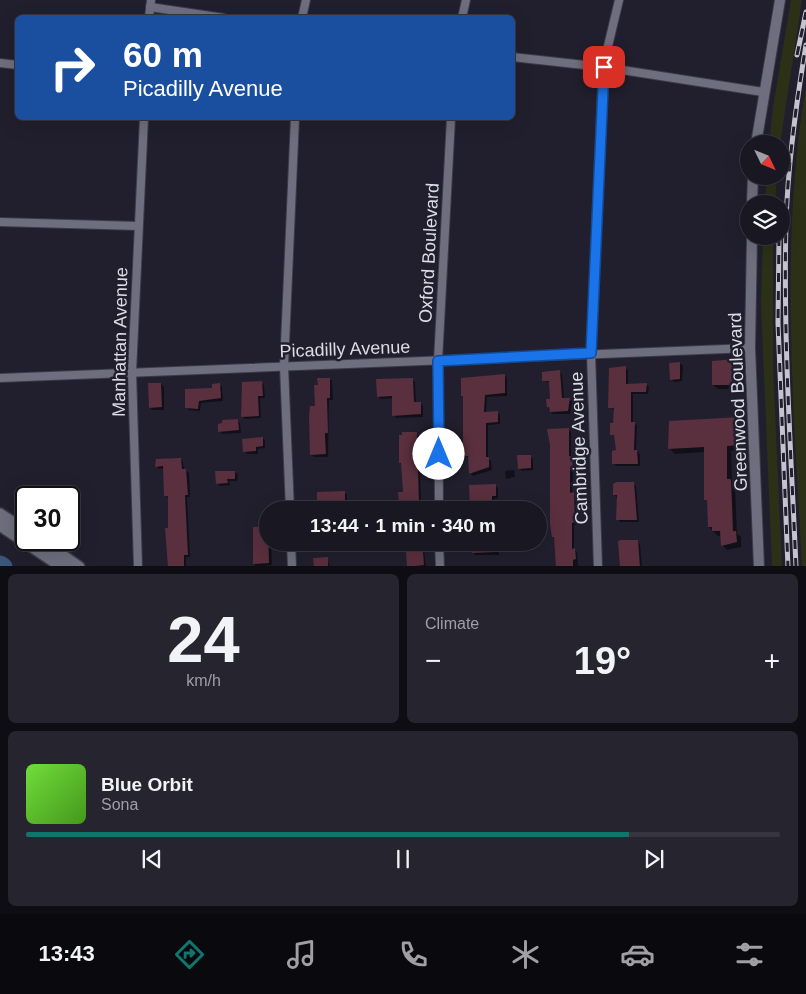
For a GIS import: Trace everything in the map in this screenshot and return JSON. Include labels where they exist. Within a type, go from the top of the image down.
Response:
[{"type":"main road","points":[[0,514],[15,524]]},
{"type":"main road","points":[[0,525],[62,566]]},
{"type":"main road","points":[[56,551],[79,566]]},
{"type":"street","points":[[303,15],[306,0]]},
{"type":"street","points":[[463,15],[466,0]]},
{"type":"street","name":"Cambridge Avenue","points":[[598,566],[591,353],[604,67],[619,0]]},
{"type":"street","points":[[757,135],[780,0]]},
{"type":"street","points":[[151,4],[208,15]]},
{"type":"street","points":[[515,57],[604,67],[763,92]]},
{"type":"street","points":[[0,63],[15,65]]},
{"type":"street","name":"Manhattan Avenue","points":[[138,566],[132,372],[144,120]]},
{"type":"street","points":[[290,501],[284,366],[295,120]]},
{"type":"street","name":"Oxford Boulevard","points":[[439,501],[438,361],[452,120]]},
{"type":"street","points":[[0,222],[138,226]]},
{"type":"street","name":"Greenwood Boulevard","points":[[752,245],[750,348],[759,566]]},
{"type":"street","name":"Picadilly Avenue","points":[[0,378],[750,348]]},
{"type":"street","points":[[292,551],[292,566]]},
{"type":"street","points":[[439,551],[440,566]]},
{"type":"green space","points":[[791,0],[802,0],[781,135],[770,135]]},
{"type":"green space","points":[[806,86],[806,566],[802,566],[791,326],[793,205],[798,145]]},
{"type":"green space","points":[[766,185],[776,185],[776,195],[766,195]]},
{"type":"green space","points":[[763,245],[773,245],[773,366],[782,566],[772,566],[761,304]]},
{"type":"building","points":[[736,359],[737,385],[712,385],[712,361]]},
{"type":"building","points":[[680,362],[680,379],[670,380],[669,363]]},
{"type":"building","points":[[626,366],[626,384],[647,383],[646,392],[631,392],[631,422],[635,422],[634,450],[637,450],[638,464],[612,464],[612,451],[616,450],[614,435],[610,435],[610,423],[613,423],[614,408],[608,408],[609,368]]},
{"type":"building","points":[[560,370],[562,398],[570,398],[568,411],[550,412],[549,407],[547,408],[546,399],[550,399],[549,381],[542,381],[542,372]]},
{"type":"building","points":[[505,374],[505,393],[485,395],[484,412],[498,411],[498,422],[486,423],[486,457],[489,457],[489,467],[469,474],[468,456],[463,456],[463,396],[461,396],[461,378]]},
{"type":"building","points":[[317,378],[330,378],[330,398],[327,398],[328,433],[325,433],[326,454],[310,455],[310,406],[315,406],[314,385],[318,385]]},
{"type":"building","points":[[413,378],[414,402],[421,402],[421,414],[392,416],[392,396],[377,397],[376,379]]},
{"type":"building","points":[[262,381],[263,396],[258,396],[259,416],[241,417],[242,382]]},
{"type":"building","points":[[148,383],[161,383],[162,407],[149,408]]},
{"type":"building","points":[[220,383],[221,398],[199,401],[198,409],[185,408],[185,389],[212,388],[212,384]]},
{"type":"building","points":[[740,417],[741,445],[727,446],[727,479],[731,479],[733,531],[736,531],[737,542],[721,546],[720,531],[712,531],[712,527],[708,527],[707,500],[704,500],[704,447],[668,449],[669,421]]},
{"type":"building","points":[[238,419],[239,430],[218,432],[218,424],[222,423],[222,420]]},
{"type":"building","points":[[569,428],[569,456],[572,456],[573,467],[570,467],[570,493],[574,492],[575,522],[572,523],[572,549],[575,548],[576,559],[573,560],[573,566],[556,566],[554,537],[552,537],[550,524],[550,445],[547,429]]},
{"type":"building","points":[[402,432],[417,432],[419,501],[399,501],[398,492],[403,492],[401,463],[399,463],[399,435],[402,435]]},
{"type":"building","points":[[263,437],[263,446],[256,447],[256,451],[243,452],[242,439]]},
{"type":"building","points":[[517,455],[531,455],[531,468],[518,469]]},
{"type":"building","points":[[181,458],[182,469],[186,469],[188,495],[185,495],[188,555],[184,555],[184,566],[168,566],[165,528],[168,528],[168,496],[164,496],[163,466],[155,467],[156,459]]},
{"type":"building","points":[[215,471],[235,471],[235,479],[227,479],[228,483],[216,484]]},
{"type":"building","points":[[616,482],[634,482],[637,520],[616,520],[617,495],[613,495],[613,484]]},
{"type":"building","points":[[496,484],[496,496],[492,496],[492,501],[470,501],[469,485]]},
{"type":"building","points":[[345,491],[345,501],[317,501],[317,492]]},
{"type":"building","points":[[253,527],[259,527],[259,551],[269,551],[269,563],[253,564]]},
{"type":"building","points":[[638,540],[640,566],[620,566],[618,541]]},
{"type":"building","points":[[423,551],[424,565],[407,566],[406,552]]},
{"type":"building","points":[[472,551],[496,551],[496,552],[472,553]]},
{"type":"building","points":[[328,557],[328,566],[314,566],[313,558]]},
{"type":"railway","points":[[797,55],[806,12]]},
{"type":"railway","points":[[796,566],[785,265],[786,222],[793,134],[806,45]]},
{"type":"railway","points":[[779,245],[778,323],[788,566]]},
{"type":"route","points":[[439,454],[438,361],[591,353],[604,67]]}]
